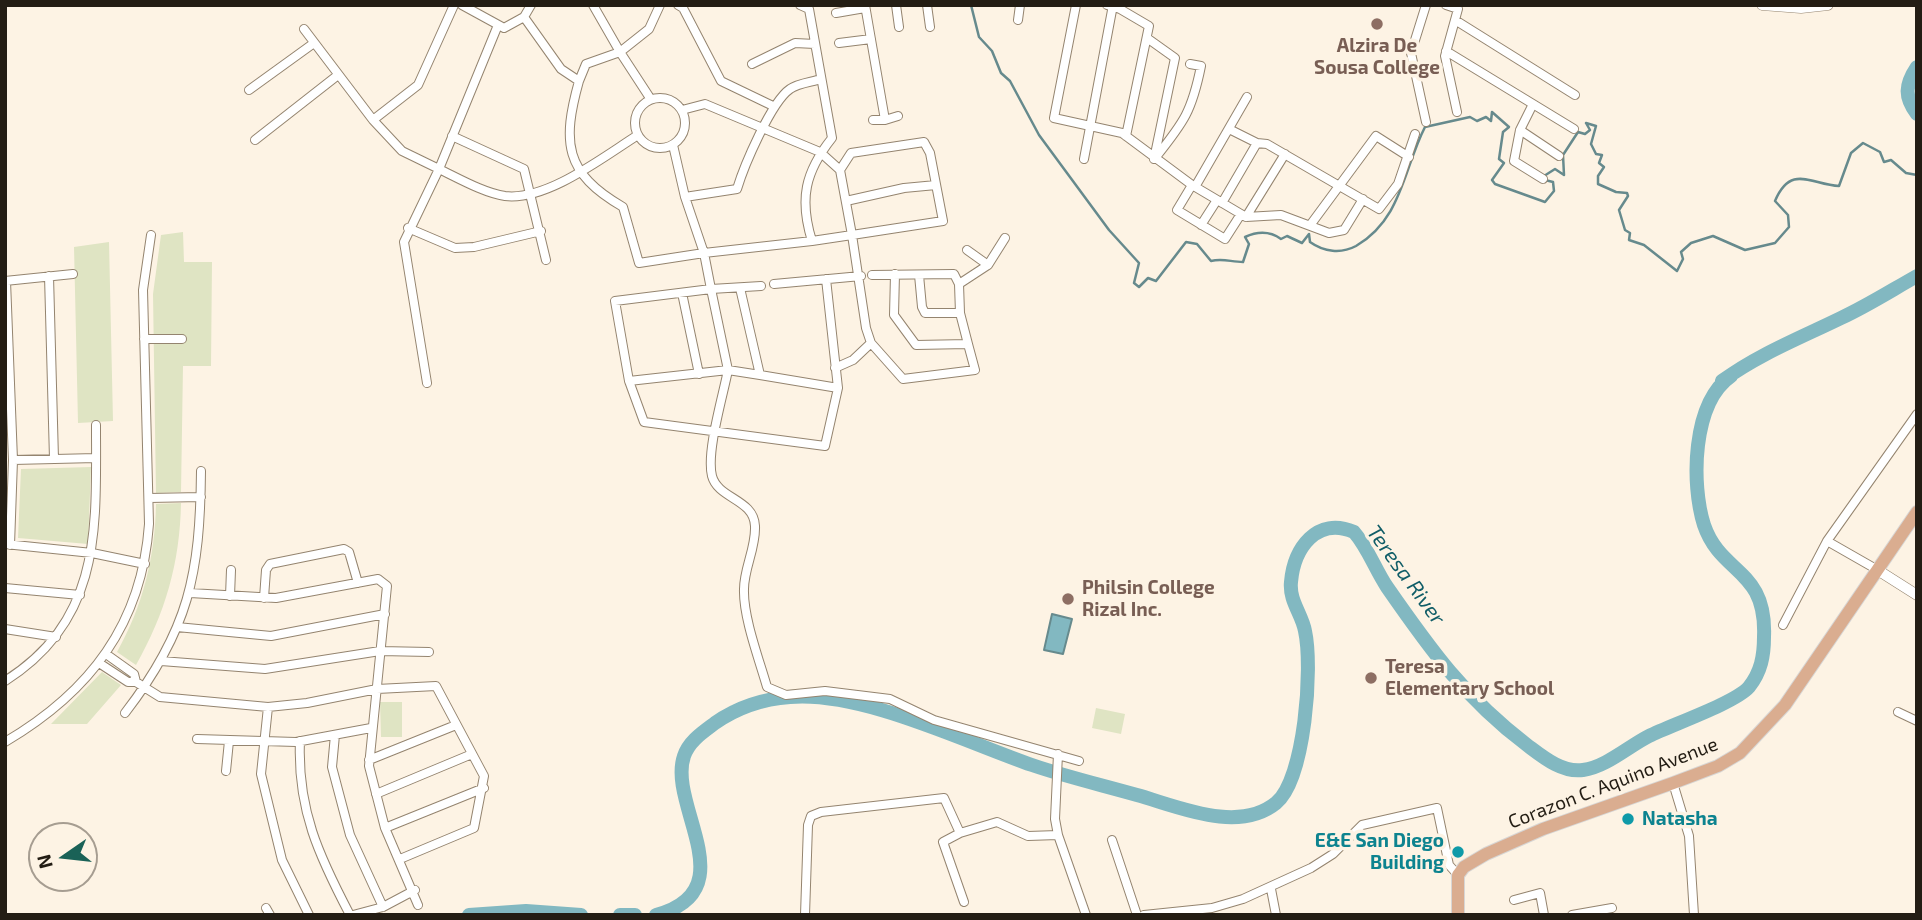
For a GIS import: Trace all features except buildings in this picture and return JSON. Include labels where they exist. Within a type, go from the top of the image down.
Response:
[{"type":"main road","name":"Corazon C. Aquino Avenue","points":[[1458,875],[1464,867],[1486,854],[1543,829],[1673,783],[1730,759],[1759,736],[1785,705],[1917,512]]},
{"type":"main road","points":[[1458,875],[1458,915]]},
{"type":"street","points":[[373,120],[418,85],[454,5]]},
{"type":"street","points":[[462,5],[504,28],[524,17],[531,5]]},
{"type":"street","points":[[593,5],[650,99]]},
{"type":"street","points":[[660,5],[649,29],[620,52],[586,64],[568,120],[569,148],[581,171],[597,192],[623,207],[639,262],[812,241],[943,221],[930,153],[924,142],[851,153],[839,170]]},
{"type":"street","points":[[678,5],[683,8],[721,81],[773,106]]},
{"type":"street","points":[[800,5],[809,9],[832,138],[820,152],[805,187],[804,215],[812,241]]},
{"type":"street","points":[[896,5],[899,27]]},
{"type":"street","points":[[927,5],[930,27]]},
{"type":"street","points":[[1017,20],[1020,5]]},
{"type":"street","points":[[1076,5],[1054,118],[1126,136],[1154,159],[1244,216],[1281,215],[1311,224],[1329,233],[1344,230],[1363,199]]},
{"type":"street","points":[[1426,5],[1411,53],[1426,122]]},
{"type":"street","points":[[1446,5],[1458,9],[1446,51],[1457,112]]},
{"type":"street","points":[[1762,5],[1801,8],[1828,5]]},
{"type":"street","points":[[1084,159],[1111,6],[1149,26],[1126,136]]},
{"type":"street","points":[[836,13],[865,7],[885,120]]},
{"type":"street","points":[[524,17],[561,69],[579,81]]},
{"type":"street","points":[[1455,20],[1575,95]]},
{"type":"street","points":[[427,383],[404,242],[408,228],[439,169],[498,25]]},
{"type":"street","points":[[304,29],[373,120],[402,151],[504,196],[533,194],[581,171],[638,135]]},
{"type":"street","points":[[1147,38],[1175,58],[1154,159]]},
{"type":"street","points":[[839,43],[871,39]]},
{"type":"street","points":[[249,90],[314,43]]},
{"type":"street","points":[[752,64],[795,43],[815,44]]},
{"type":"street","points":[[1446,51],[1574,129]]},
{"type":"street","points":[[1154,159],[1186,119],[1194,103],[1201,66],[1191,64]]},
{"type":"street","points":[[255,140],[338,75]]},
{"type":"street","points":[[685,197],[737,189],[746,159],[765,129],[773,106],[791,88],[821,79]]},
{"type":"street","points":[[1247,97],[1177,210],[1226,239],[1285,154]]},
{"type":"street","points":[[650,99],[673,101],[682,110],[685,124],[683,136],[673,145],[659,148],[648,144],[638,135],[635,122],[641,107],[650,99]]},
{"type":"street","points":[[682,110],[705,104],[820,152],[839,170],[861,276],[866,328],[871,343],[903,379],[971,373],[976,366],[960,313],[959,284],[954,274],[872,275]]},
{"type":"street","points":[[1533,104],[1520,130],[1514,161],[1544,179]]},
{"type":"street","points":[[873,120],[898,116]]},
{"type":"street","points":[[1229,129],[1257,143],[1267,144],[1379,209],[1392,195],[1409,157],[1415,134]]},
{"type":"street","points":[[1520,130],[1559,156]]},
{"type":"street","points":[[452,136],[524,169],[533,194],[546,260]]},
{"type":"street","points":[[1311,224],[1376,136],[1409,157]]},
{"type":"street","points":[[1201,225],[1257,143]]},
{"type":"street","points":[[673,145],[685,197],[704,253],[728,370],[715,433],[712,476],[723,491],[746,505],[755,523],[754,549],[744,588],[767,687],[786,695],[825,691],[890,699],[934,720],[1058,759],[1079,761]]},
{"type":"street","points":[[846,201],[904,188],[936,185]]},
{"type":"street","points":[[408,228],[455,248],[474,247],[541,231]]},
{"type":"street","points":[[5,742],[51,712],[79,687],[99,663],[130,609],[145,564],[149,498],[143,290],[151,235]]},
{"type":"street","points":[[959,284],[988,265],[1005,238]]},
{"type":"street","points":[[968,250],[988,265]]},
{"type":"street","points":[[73,274],[6,281],[13,460],[8,545],[92,553],[145,564]]},
{"type":"street","points":[[895,274],[894,316],[916,345],[968,344]]},
{"type":"street","points":[[919,275],[925,313],[960,313]]},
{"type":"street","points":[[49,276],[54,459]]},
{"type":"street","points":[[774,284],[861,276]]},
{"type":"street","points":[[761,286],[711,289],[615,301],[629,381],[643,422],[825,446],[838,388],[826,279]]},
{"type":"street","points":[[740,288],[760,375]]},
{"type":"street","points":[[682,293],[699,374]]},
{"type":"street","points":[[144,339],[182,339]]},
{"type":"street","points":[[835,368],[853,360],[871,343]]},
{"type":"street","points":[[629,381],[728,370],[838,388]]},
{"type":"street","points":[[1783,625],[1827,541],[1917,414]]},
{"type":"street","points":[[5,681],[18,673],[56,636],[80,595],[92,553],[97,519],[96,425]]},
{"type":"street","points":[[13,460],[96,458]]},
{"type":"street","points":[[125,713],[161,661],[190,593],[199,555],[201,471]]},
{"type":"street","points":[[149,498],[201,497]]},
{"type":"street","points":[[1827,541],[1917,595]]},
{"type":"street","points":[[264,597],[266,570],[270,564],[344,549],[349,552],[358,583]]},
{"type":"street","points":[[230,596],[231,570]]},
{"type":"street","points":[[190,593],[264,597],[378,579],[387,586],[369,760],[386,828],[415,890],[418,905]]},
{"type":"street","points":[[5,588],[80,595]]},
{"type":"street","points":[[177,627],[271,636],[385,614]]},
{"type":"street","points":[[5,629],[56,636]]},
{"type":"street","points":[[161,661],[265,669],[380,651],[429,652]]},
{"type":"street","points":[[106,654],[134,674],[136,682]]},
{"type":"street","points":[[99,663],[128,682],[136,682],[160,697],[268,707],[307,703],[377,689],[436,686],[484,776],[484,788],[474,828],[400,859]]},
{"type":"street","points":[[5,671],[18,673]]},
{"type":"street","points":[[268,707],[261,774],[282,860],[310,915]]},
{"type":"street","points":[[1898,712],[1917,721]]},
{"type":"street","points":[[369,760],[457,725]]},
{"type":"street","points":[[197,739],[264,743],[300,741],[372,728]]},
{"type":"street","points":[[335,735],[332,767],[350,835],[383,907]]},
{"type":"street","points":[[226,771],[229,741]]},
{"type":"street","points":[[300,741],[298,778],[319,855],[352,915],[383,907],[415,890]]},
{"type":"street","points":[[376,794],[472,754]]},
{"type":"street","points":[[1058,759],[1055,819],[1086,915]]},
{"type":"street","points":[[1673,783],[1689,836],[1694,915]]},
{"type":"street","points":[[386,828],[484,788]]},
{"type":"street","points":[[805,915],[807,825],[816,813],[944,798],[960,833]]},
{"type":"street","points":[[1144,915],[1212,908],[1271,889],[1333,854],[1362,825],[1437,808],[1449,865],[1458,875]]},
{"type":"street","points":[[964,902],[943,842],[960,833],[997,822],[1028,836],[1058,835]]},
{"type":"street","points":[[1112,841],[1137,915]]},
{"type":"street","points":[[1271,889],[1276,915]]},
{"type":"street","points":[[1514,900],[1540,893],[1544,915]]},
{"type":"street","points":[[1572,915],[1612,908]]},
{"type":"green space","points":[[183,232],[184,262],[212,262],[211,366],[183,366],[181,492],[156,493],[153,294],[161,235]]},
{"type":"green space","points":[[109,242],[113,421],[78,423],[74,247]]},
{"type":"green space","points":[[91,467],[88,544],[18,538],[21,469]]},
{"type":"green space","points":[[181,503],[178,546],[169,587],[155,627],[136,665],[117,652],[134,617],[146,581],[156,504]]},
{"type":"green space","points":[[102,672],[121,685],[87,724],[51,724]]},
{"type":"green space","points":[[380,702],[402,702],[402,737],[381,737]]},
{"type":"green space","points":[[1096,708],[1125,714],[1121,734],[1092,728]]},
{"type":"water","points":[[1052,614],[1072,619],[1063,654],[1044,650]]},
{"type":"waterway","points":[[971,5],[979,37],[992,51],[1001,73],[1010,81],[1039,135],[1109,230],[1139,263],[1134,283],[1139,287],[1148,278],[1156,281],[1186,242],[1197,244],[1211,261],[1243,262],[1249,244],[1245,237],[1259,233],[1273,234],[1281,239],[1287,236],[1302,243],[1309,234],[1310,242],[1333,251],[1356,246],[1371,235],[1392,208],[1425,127],[1470,117],[1477,121],[1486,117],[1491,121],[1492,112],[1509,127],[1503,132],[1499,159],[1504,163],[1492,180],[1495,184],[1545,202],[1554,191],[1553,182],[1545,180],[1544,176],[1555,169],[1564,175]]},
{"type":"waterway","name":"Teresa River","points":[[1917,67],[1908,85],[1908,96],[1917,114]]},
{"type":"waterway","points":[[1586,123],[1596,126],[1591,144],[1596,154],[1602,155],[1599,163],[1604,167],[1598,176],[1598,184],[1616,192],[1627,193],[1628,196],[1619,210],[1625,230],[1630,233],[1629,240],[1644,245],[1677,271],[1683,259],[1681,252],[1691,243],[1713,236],[1745,250],[1775,243],[1789,227],[1788,215],[1775,201],[1781,189],[1795,179],[1839,186],[1851,153],[1863,143],[1880,152],[1884,162],[1891,160],[1906,173],[1917,175]]},
{"type":"waterway","points":[[1564,175],[1563,155],[1578,132],[1585,134],[1590,130],[1586,123]]},
{"type":"waterway","name":"Teresa River","points":[[656,915],[683,903],[696,887],[700,867],[698,845],[682,776],[686,751],[697,737],[724,717],[741,708],[770,700],[818,697],[848,702],[912,720],[1045,769],[1189,811],[1226,817],[1261,812],[1276,803],[1286,790],[1294,771],[1304,722],[1307,648],[1303,625],[1292,595],[1293,569],[1302,547],[1310,538],[1329,528],[1354,532],[1387,587],[1450,672],[1505,727],[1560,767],[1583,770],[1600,765],[1649,736],[1731,700],[1749,687],[1759,670],[1764,644],[1763,614],[1751,584],[1721,554],[1704,525],[1697,488],[1697,467],[1698,445],[1708,405],[1718,388],[1731,376],[1722,381],[1736,371],[1917,276]]},
{"type":"waterway","name":"Teresa River","points":[[469,915],[526,911],[581,915]]},
{"type":"waterway","name":"Teresa River","points":[[620,915],[635,915]]},
{"type":"place","name":"Alzira De Sousa College","points":[[1377,24]]},
{"type":"place","name":"Philsin College Rizal Inc.","points":[[1068,599]]},
{"type":"place","name":"Teresa Elementary School","points":[[1371,678]]},
{"type":"place","name":"Natasha","points":[[1628,819]]},
{"type":"place","name":"E&E San Diego Building","points":[[1458,852]]}]
